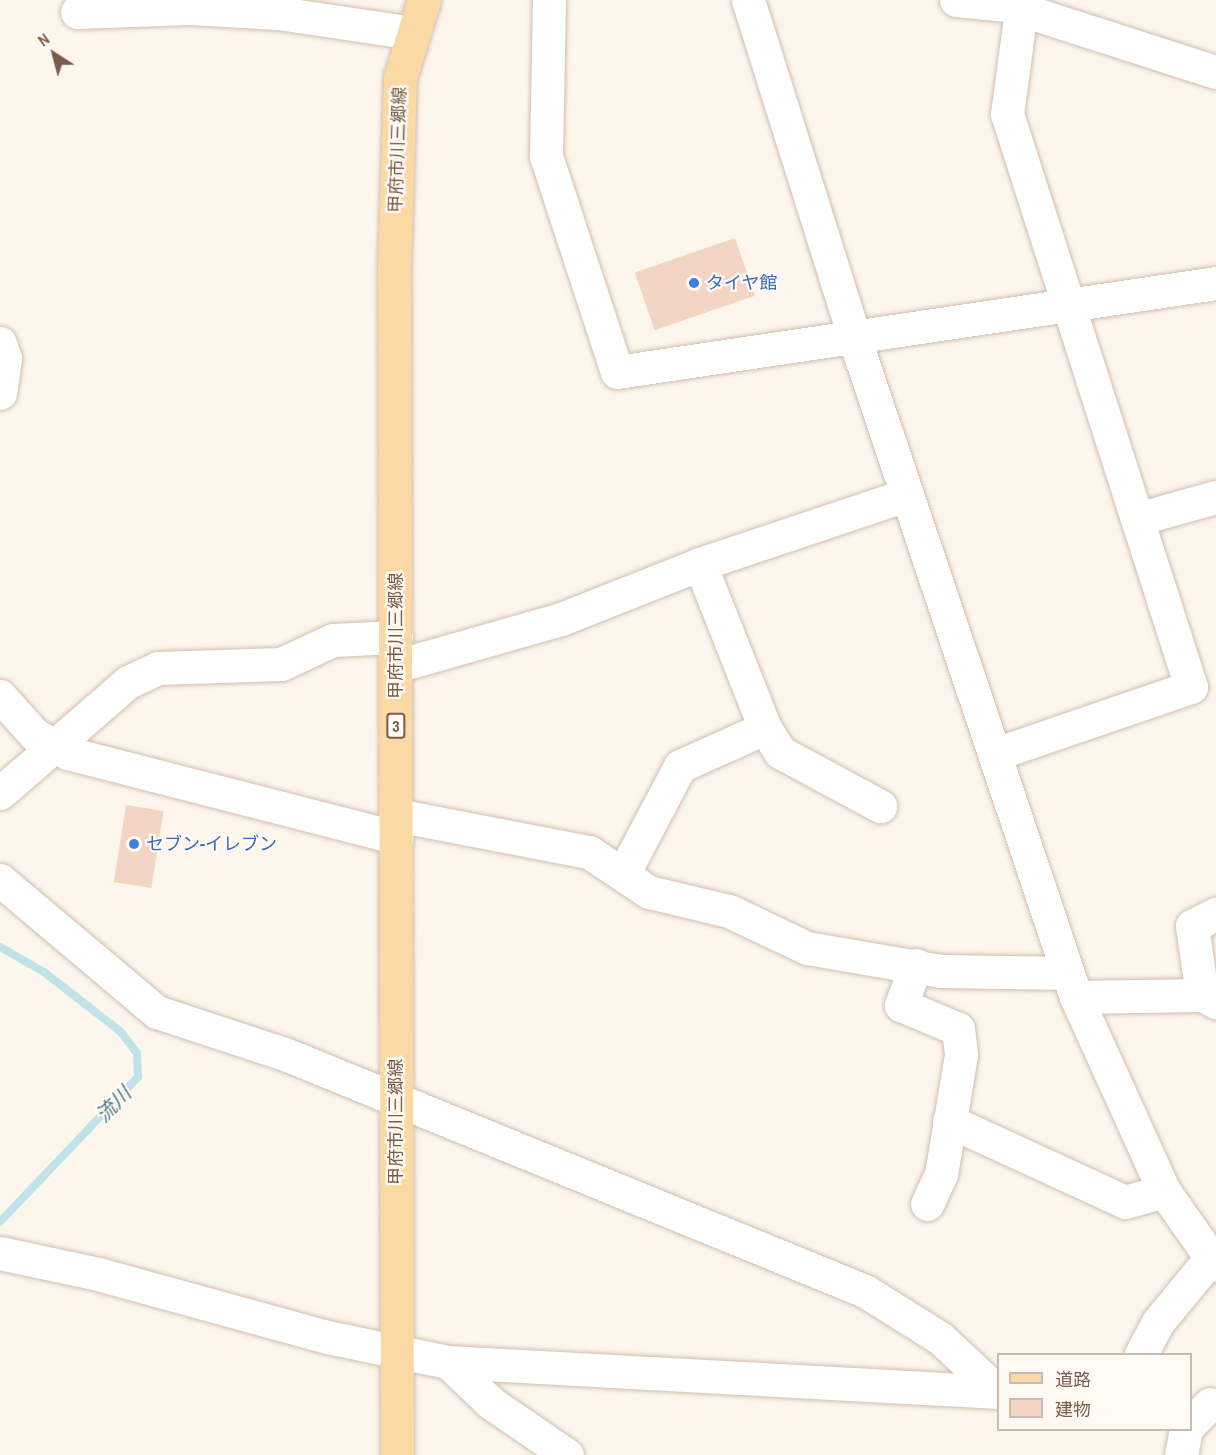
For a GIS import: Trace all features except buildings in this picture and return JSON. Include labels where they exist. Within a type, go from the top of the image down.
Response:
[{"type":"main road","name":"甲府市川三郷線","points":[[397,1455],[395,245],[400,78],[424,0]]},
{"type":"street","points":[[549,0],[546,156],[617,372],[855,340],[1216,283]]},
{"type":"street","points":[[748,0],[855,340],[906,495],[998,753],[1072,985],[1164,1191],[1214,1258],[1158,1323],[1142,1353]]},
{"type":"street","points":[[958,0],[1021,10],[1216,72]]},
{"type":"street","points":[[77,12],[190,8],[278,13],[413,33]]},
{"type":"street","points":[[998,753],[1191,687],[1007,114],[1021,10]]},
{"type":"street","points":[[0,343],[4,358],[0,393]]},
{"type":"street","points":[[0,794],[57,748],[128,682],[158,668],[281,664],[333,640],[396,652],[561,619],[699,564],[906,495]]},
{"type":"street","points":[[1137,519],[1216,497]]},
{"type":"street","points":[[699,564],[765,728],[780,752],[880,806]]},
{"type":"street","points":[[0,696],[35,735],[57,748],[396,826],[589,852],[649,892],[729,911],[807,948],[941,971],[1209,998],[1192,926],[1216,914]]},
{"type":"street","points":[[623,874],[680,766],[765,728]]},
{"type":"street","points":[[0,880],[157,1012],[285,1054],[397,1103],[865,1291],[940,1338],[997,1390]]},
{"type":"street","points":[[916,965],[901,1005],[958,1029],[961,1055],[941,1174],[927,1204]]},
{"type":"street","points":[[949,1121],[1125,1202],[1164,1191]]},
{"type":"street","points":[[0,1253],[397,1353],[448,1362],[997,1392]]},
{"type":"street","points":[[448,1362],[491,1403],[567,1455]]},
{"type":"street","points":[[1181,1455],[1186,1431]]},
{"type":"waterway","name":"流川","points":[[0,947],[44,972],[121,1032],[137,1053],[138,1077],[0,1222]]},
{"type":"place","name":"タイヤ館","points":[[694,283]]},
{"type":"place","name":"セブン-イレブン","points":[[134,844]]}]
